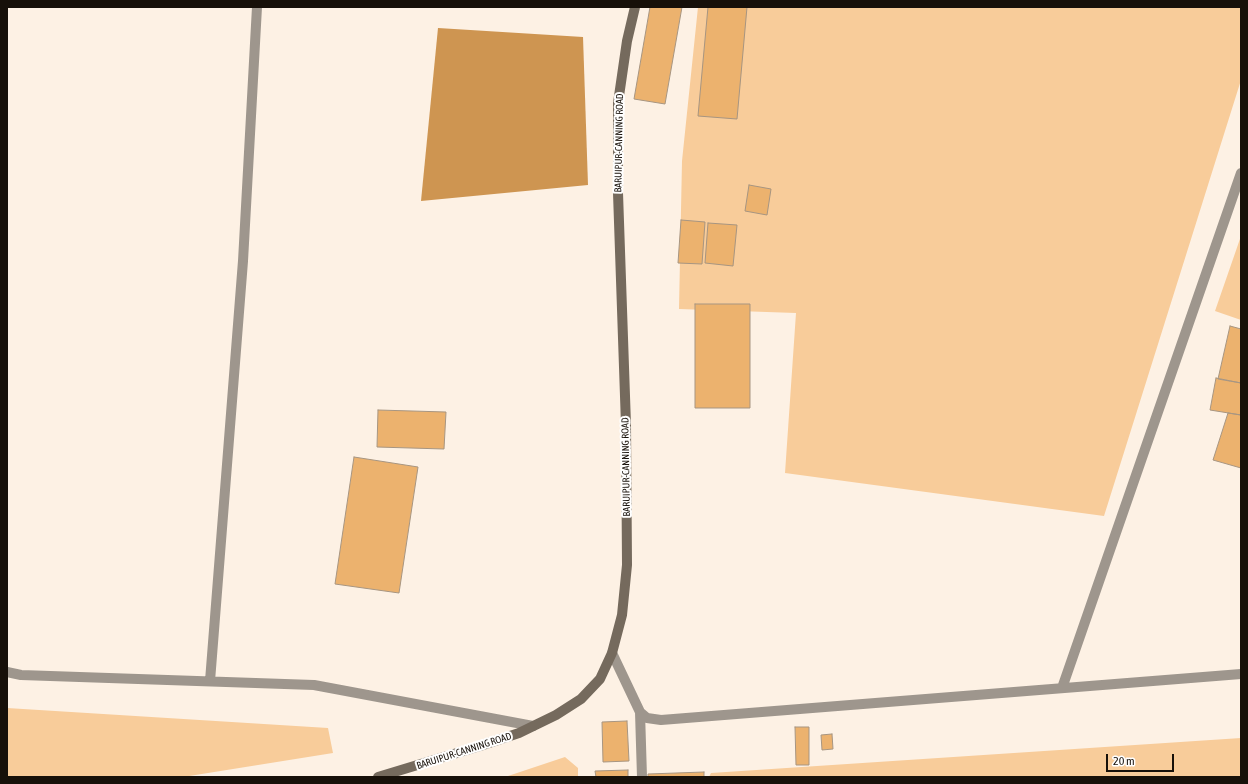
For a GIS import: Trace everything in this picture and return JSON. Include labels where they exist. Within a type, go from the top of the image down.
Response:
[{"type":"main road","name":"BARUIPUR-CANNING ROAD","points":[[378,777],[444,758],[519,733],[556,715],[581,699],[600,679],[612,653],[622,615],[627,565],[626,425],[618,193],[618,103],[635,7]]},
{"type":"street","points":[[210,681],[243,261],[257,7]]},
{"type":"street","points":[[1062,688],[1241,173]]},
{"type":"street","points":[[612,653],[640,712],[642,777]]},
{"type":"street","points":[[7,672],[21,675],[314,685],[533,726]]},
{"type":"street","points":[[640,712],[647,718],[661,720],[1241,674]]},
{"type":"shaded area","points":[[698,7],[1241,7],[1241,80],[1104,516],[785,473],[796,313],[679,309],[682,161]]},
{"type":"shaded area","points":[[438,28],[583,37],[588,185],[421,201]]},
{"type":"shaded area","points":[[1241,236],[1241,320],[1215,311]]},
{"type":"shaded area","points":[[7,708],[328,728],[333,753],[183,777],[7,777]]},
{"type":"shaded area","points":[[1241,738],[1241,777],[709,777],[711,773]]},
{"type":"shaded area","points":[[565,757],[578,768],[578,777],[505,777]]},
{"type":"building","points":[[650,7],[682,7],[665,104],[634,99]]},
{"type":"building","points":[[708,7],[747,7],[737,119],[698,116]]},
{"type":"building","points":[[749,185],[771,189],[767,215],[745,211]]},
{"type":"building","points":[[681,220],[705,222],[702,264],[678,263]]},
{"type":"building","points":[[708,223],[737,225],[733,266],[705,263]]},
{"type":"building","points":[[695,304],[750,304],[750,408],[695,408]]},
{"type":"building","points":[[1230,326],[1241,329],[1241,383],[1218,379]]},
{"type":"building","points":[[1216,378],[1241,383],[1241,415],[1210,410]]},
{"type":"building","points":[[378,410],[446,412],[444,449],[377,447]]},
{"type":"building","points":[[1228,413],[1241,415],[1241,468],[1213,460]]},
{"type":"building","points":[[354,457],[418,467],[399,593],[335,584]]},
{"type":"building","points":[[627,721],[629,761],[603,762],[602,722]]},
{"type":"building","points":[[795,727],[809,727],[809,765],[796,765]]},
{"type":"building","points":[[832,734],[833,749],[822,750],[821,735]]},
{"type":"building","points":[[628,770],[628,777],[596,777],[595,771]]},
{"type":"building","points":[[704,772],[704,777],[648,777],[648,774]]}]
